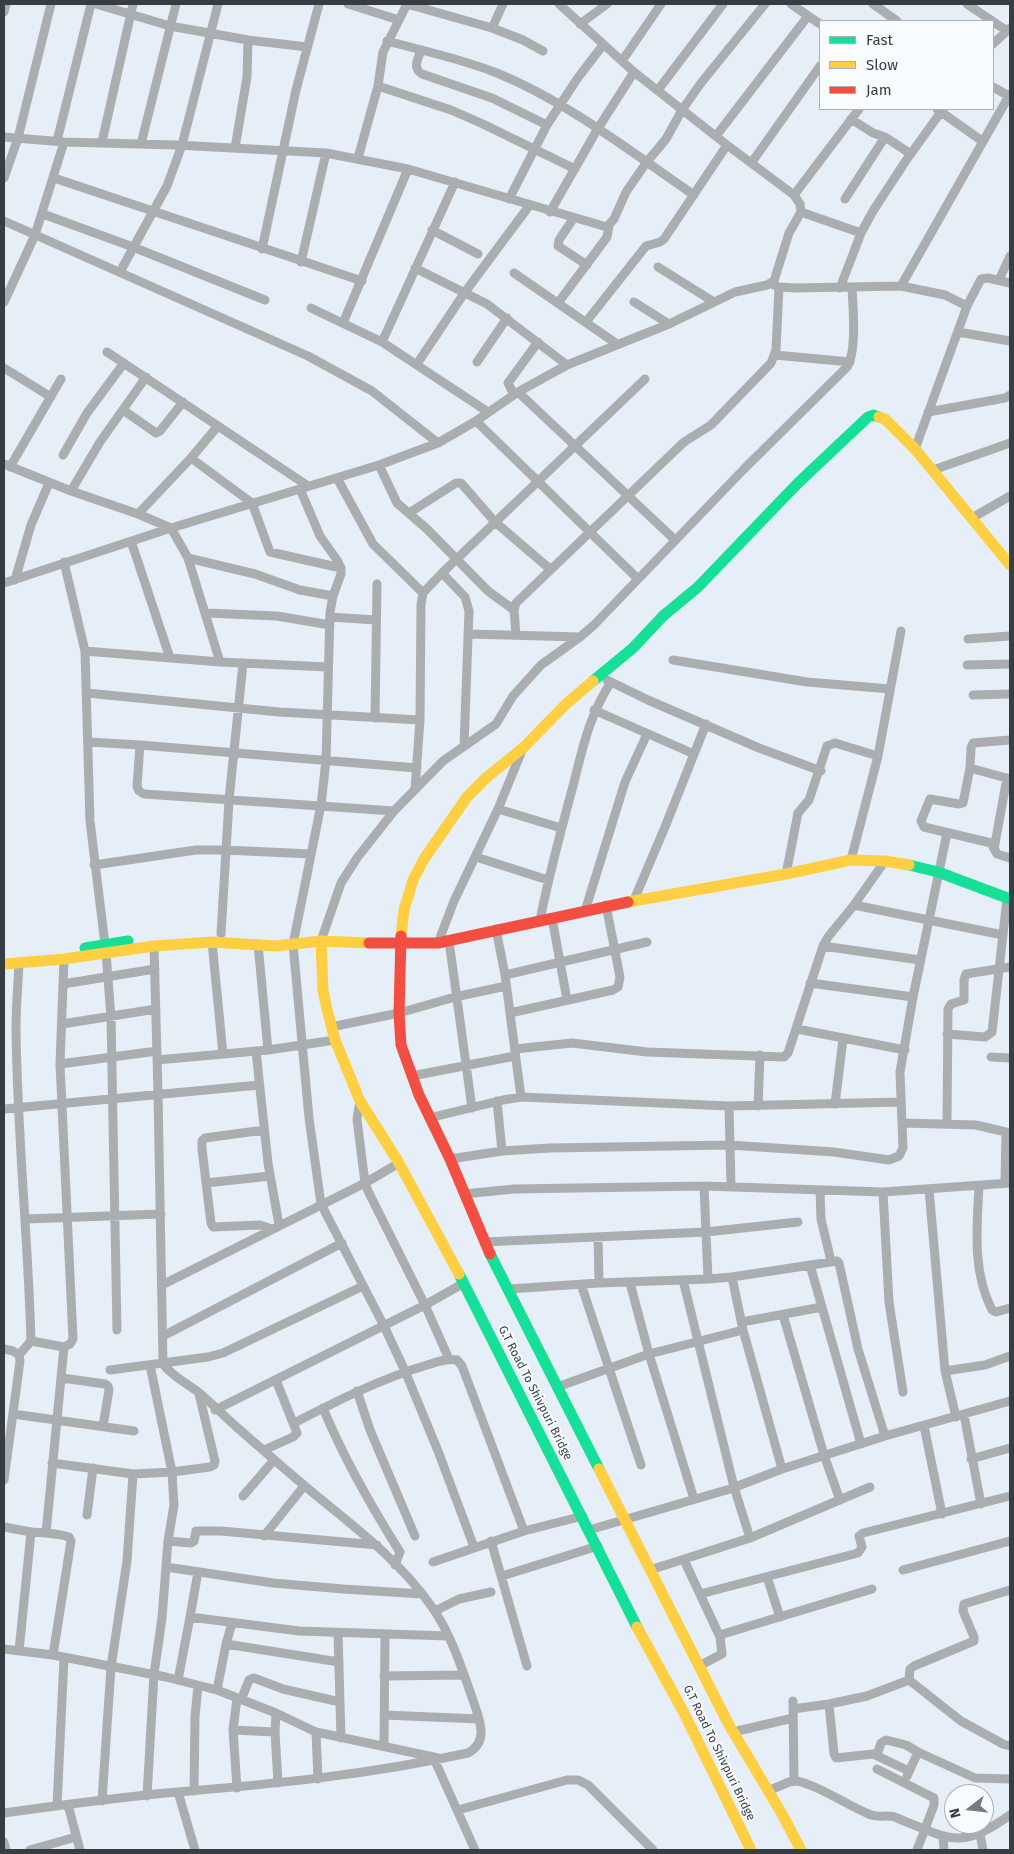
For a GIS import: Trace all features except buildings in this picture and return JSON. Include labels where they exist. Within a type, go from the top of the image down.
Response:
[{"type":"street","points":[[4,12],[6,4]]},
{"type":"street","points":[[4,178],[18,138],[51,4]]},
{"type":"street","points":[[4,302],[36,235],[54,178],[92,4]]},
{"type":"street","points":[[96,4],[170,26],[248,40],[306,46]]},
{"type":"street","points":[[102,142],[133,4]]},
{"type":"street","points":[[141,144],[176,4]]},
{"type":"street","points":[[120,272],[167,186],[182,145],[209,33],[218,4]]},
{"type":"street","points":[[262,249],[306,46],[319,4]]},
{"type":"street","points":[[348,4],[358,5],[399,20]]},
{"type":"street","points":[[358,158],[378,86],[380,62],[387,41],[407,4],[492,28],[543,50]]},
{"type":"street","points":[[492,28],[503,4]]},
{"type":"street","points":[[516,636],[514,610],[516,603],[684,442],[711,425],[771,363],[775,355],[776,279],[789,233],[801,212],[800,204],[794,194],[727,145],[634,72],[559,4]]},
{"type":"street","points":[[580,24],[607,4]]},
{"type":"street","points":[[622,61],[662,4]]},
{"type":"street","points":[[658,90],[723,4]]},
{"type":"street","points":[[558,303],[607,237],[609,226],[626,192],[646,163],[666,139],[682,110],[701,83],[765,4]]},
{"type":"street","points":[[791,4],[819,23]]},
{"type":"street","points":[[873,4],[896,20]]},
{"type":"street","points":[[967,4],[994,20]]},
{"type":"street","points":[[716,136],[808,16]]},
{"type":"street","points":[[994,20],[1009,29],[994,43]]},
{"type":"street","points":[[235,148],[247,77],[248,40]]},
{"type":"street","points":[[387,41],[460,60],[529,88],[560,105],[694,196]]},
{"type":"street","points":[[509,199],[547,125],[604,45]]},
{"type":"street","points":[[421,50],[416,65],[417,70],[422,74],[492,98],[547,125]]},
{"type":"street","points":[[752,162],[819,67]]},
{"type":"street","points":[[550,212],[634,72]]},
{"type":"street","points":[[378,86],[451,110],[575,169]]},
{"type":"street","points":[[901,286],[1009,95],[994,88]]},
{"type":"street","points":[[794,194],[858,110]]},
{"type":"street","points":[[840,288],[861,233],[941,110],[982,141]]},
{"type":"street","points":[[851,119],[873,133],[885,137],[911,154]]},
{"type":"street","points":[[4,137],[61,142],[235,148],[358,158],[455,182],[600,227],[609,226]]},
{"type":"street","points":[[845,199],[885,137]]},
{"type":"street","points":[[586,322],[646,246],[664,239],[727,145]]},
{"type":"street","points":[[301,262],[326,154]]},
{"type":"street","points":[[343,323],[408,169]]},
{"type":"street","points":[[54,178],[93,190],[153,213],[362,281]]},
{"type":"street","points":[[382,342],[455,182]]},
{"type":"street","points":[[417,364],[465,292],[529,206]]},
{"type":"street","points":[[801,212],[861,233]]},
{"type":"street","points":[[43,214],[265,300]]},
{"type":"street","points":[[573,219],[559,240],[558,246],[587,265]]},
{"type":"street","points":[[4,221],[308,356],[372,391],[438,443]]},
{"type":"street","points":[[432,230],[478,254]]},
{"type":"street","points":[[999,280],[1010,256]]},
{"type":"street","points":[[658,267],[714,302]]},
{"type":"street","points":[[415,268],[487,304],[567,365]]},
{"type":"street","points":[[514,273],[617,344]]},
{"type":"street","points":[[915,449],[967,306],[981,279],[988,278],[1010,283]]},
{"type":"street","points":[[4,583],[171,528],[379,465],[438,443],[476,421],[516,393],[567,365],[669,324],[735,292],[775,285],[840,288],[901,286],[944,295],[967,306]]},
{"type":"street","points":[[321,941],[341,883],[357,858],[394,811],[443,761],[496,724],[513,696],[541,665],[580,637],[850,362],[853,350],[852,288]]},
{"type":"street","points":[[634,302],[669,324]]},
{"type":"street","points":[[311,308],[382,342],[488,412]]},
{"type":"street","points":[[477,362],[507,318]]},
{"type":"street","points":[[958,332],[1010,341]]},
{"type":"street","points":[[538,342],[508,383],[516,393],[575,445],[675,540]]},
{"type":"street","points":[[107,352],[146,377],[304,488],[320,536],[341,568],[341,574],[333,596],[330,621],[326,760],[321,806],[293,944],[309,1118],[321,1204],[384,1326],[405,1372],[438,1450],[474,1547]]},
{"type":"street","points":[[775,355],[850,362]]},
{"type":"street","points":[[63,455],[90,408],[124,363]]},
{"type":"street","points":[[4,368],[51,397]]},
{"type":"street","points":[[71,491],[100,442],[146,377]]},
{"type":"street","points":[[61,379],[7,466],[171,528],[188,558],[220,662]]},
{"type":"street","points":[[415,789],[420,720],[421,605],[423,593],[645,379]]},
{"type":"street","points":[[928,412],[1006,398],[1010,395]]},
{"type":"street","points":[[123,410],[156,433],[160,431],[182,402]]},
{"type":"street","points":[[801,1850],[733,1732],[623,1520],[509,1288],[484,1242],[450,1159],[429,1118],[401,1045],[399,1014],[400,944],[405,901],[424,858],[470,793],[524,747],[561,709],[633,648],[663,616],[698,587],[798,483],[868,417],[880,416],[885,419],[915,449],[1010,566]]},
{"type":"street","points":[[476,421],[637,578]]},
{"type":"street","points":[[138,514],[191,458],[217,427]]},
{"type":"street","points":[[933,470],[1010,442]]},
{"type":"street","points":[[191,458],[252,504],[270,552],[341,568]]},
{"type":"street","points":[[379,465],[397,503],[488,591],[514,610]]},
{"type":"street","points":[[337,478],[373,544],[423,593]]},
{"type":"street","points":[[409,513],[459,482],[464,485],[495,522],[550,569]]},
{"type":"street","points":[[15,580],[31,525],[50,483]]},
{"type":"street","points":[[972,518],[1010,496]]},
{"type":"street","points":[[132,541],[170,658]]},
{"type":"street","points":[[188,558],[254,574],[300,590],[333,596]]},
{"type":"street","points":[[64,562],[85,651],[88,794],[94,865],[106,948],[111,1016],[111,1098],[117,1330]]},
{"type":"street","points":[[442,573],[465,597],[470,610],[464,746]]},
{"type":"street","points":[[375,718],[377,584]]},
{"type":"street","points":[[206,613],[277,616],[330,621],[376,620]]},
{"type":"street","points":[[851,860],[878,756],[901,631]]},
{"type":"street","points":[[469,634],[580,637]]},
{"type":"street","points":[[968,639],[1010,636]]},
{"type":"street","points":[[85,651],[220,662],[328,667]]},
{"type":"street","points":[[673,660],[807,682],[890,688]]},
{"type":"street","points":[[223,1054],[216,938],[233,753],[244,663]]},
{"type":"street","points":[[967,665],[1010,664]]},
{"type":"street","points":[[600,676],[648,700],[759,748],[820,771]]},
{"type":"street","points":[[567,1000],[559,962],[546,919],[548,880],[590,720],[611,682]]},
{"type":"street","points":[[87,694],[238,708],[420,720]]},
{"type":"street","points":[[973,695],[1010,694]]},
{"type":"street","points":[[594,710],[694,754]]},
{"type":"street","points":[[634,900],[706,724]]},
{"type":"street","points":[[584,911],[625,782],[647,734]]},
{"type":"street","points":[[1010,740],[974,743],[971,748],[970,768],[963,803],[959,804],[932,798],[927,802],[921,821],[921,825],[990,843],[997,854],[1010,858]]},
{"type":"street","points":[[88,742],[417,768]]},
{"type":"street","points":[[786,874],[798,813],[809,800],[826,749],[832,743],[878,756]]},
{"type":"street","points":[[140,745],[137,786],[140,793],[394,811]]},
{"type":"street","points":[[472,1108],[455,997],[443,942],[456,895],[498,810],[524,747]]},
{"type":"street","points":[[970,768],[1009,778],[1006,814],[994,849]]},
{"type":"street","points":[[498,810],[561,828]]},
{"type":"street","points":[[450,1159],[502,1151],[610,1146],[729,1145],[834,1152],[889,1160],[899,1156],[904,1148],[900,1072],[920,960],[947,833]]},
{"type":"street","points":[[94,865],[196,850],[311,854]]},
{"type":"street","points":[[476,857],[548,880]]},
{"type":"street","points":[[4,957],[106,948],[154,946],[216,938],[275,946],[321,941],[384,944],[443,942],[606,905],[786,874],[851,860],[885,861],[907,864],[938,872],[1009,899],[991,1034],[982,1038],[947,1034]]},
{"type":"street","points":[[412,1076],[515,1053],[572,1043],[647,1052],[784,1057],[787,1055],[797,1029],[823,946],[885,861]]},
{"type":"street","points":[[510,1013],[612,990],[618,987],[620,977],[616,949],[606,905]]},
{"type":"street","points":[[854,905],[1003,935]]},
{"type":"street","points":[[496,929],[506,986],[521,1097]]},
{"type":"street","points":[[4,964],[64,959],[106,948],[178,936],[216,938],[276,937],[284,938],[293,944]]},
{"type":"street","name":"G.T Road To Shivpuri Bridge","points":[[321,941],[323,991],[331,1027],[360,1101],[399,1163],[464,1283],[583,1516],[592,1529],[598,1546],[636,1624],[684,1713],[751,1850]]},
{"type":"street","points":[[504,975],[647,942]]},
{"type":"street","points":[[258,944],[268,1050]]},
{"type":"street","points":[[4,1813],[178,1792],[237,1788],[439,1760],[468,1754],[474,1750],[480,1741],[482,1730],[448,1636],[435,1611],[422,1594],[377,1545],[304,1486],[199,1393],[170,1372],[163,1364],[154,946]]},
{"type":"street","points":[[823,946],[920,960]]},
{"type":"street","points":[[31,1341],[64,1348],[73,1339],[60,1064],[64,959]]},
{"type":"street","points":[[19,963],[16,1025],[18,1107],[26,1219],[31,1341],[19,1355]]},
{"type":"street","points":[[947,1124],[948,1009],[951,1004],[964,1000],[964,980],[966,974],[1010,968]]},
{"type":"street","points":[[63,984],[155,970]]},
{"type":"street","points":[[810,983],[913,997]]},
{"type":"street","points":[[331,1027],[399,1014],[455,997],[506,986]]},
{"type":"street","points":[[62,1024],[156,1009]]},
{"type":"street","points":[[797,1029],[905,1050]]},
{"type":"street","points":[[835,1104],[843,1039]]},
{"type":"street","points":[[60,1064],[111,1057],[223,1054],[302,1046],[335,1040]]},
{"type":"street","points":[[256,1051],[276,1227]]},
{"type":"street","points":[[758,1106],[760,1055]]},
{"type":"street","points":[[990,1057],[1010,1058]]},
{"type":"street","points":[[4,1109],[259,1085]]},
{"type":"street","points":[[429,1118],[521,1097],[730,1106],[901,1102]]},
{"type":"street","points":[[360,1101],[357,1119],[365,1183],[370,1198],[425,1305],[449,1359]]},
{"type":"street","points":[[497,1101],[502,1151]]},
{"type":"street","points":[[730,1106],[730,1186]]},
{"type":"street","points":[[464,1194],[514,1190],[704,1186],[883,1192],[1008,1183],[1008,1133],[976,1125],[903,1123]]},
{"type":"street","points":[[264,1130],[203,1139],[202,1149],[206,1183],[213,1226],[260,1225],[276,1227]]},
{"type":"street","points":[[162,1285],[365,1183],[399,1163]]},
{"type":"street","points":[[206,1183],[270,1176]]},
{"type":"street","points":[[979,1185],[976,1252],[980,1274],[992,1310],[996,1312],[1010,1308]]},
{"type":"street","points":[[704,1186],[708,1280]]},
{"type":"street","points":[[929,1189],[945,1371],[960,1416],[981,1504]]},
{"type":"street","points":[[820,1190],[822,1219],[831,1261]]},
{"type":"street","points":[[883,1192],[889,1302],[902,1392]]},
{"type":"street","points":[[26,1219],[161,1214]]},
{"type":"street","points":[[484,1242],[706,1232],[798,1222]]},
{"type":"street","points":[[598,1237],[598,1283]]},
{"type":"street","points":[[163,1336],[342,1243]]},
{"type":"street","points":[[509,1288],[708,1280],[837,1261],[858,1349],[885,1436]]},
{"type":"street","points":[[810,1265],[861,1444]]},
{"type":"street","points":[[732,1277],[742,1326],[782,1469]]},
{"type":"street","points":[[683,1280],[734,1487],[750,1538]]},
{"type":"street","points":[[216,1410],[384,1326],[464,1283]]},
{"type":"street","points":[[630,1283],[649,1354],[694,1499]]},
{"type":"street","points":[[581,1284],[640,1465]]},
{"type":"street","points":[[110,1370],[163,1364],[222,1354],[363,1286]]},
{"type":"street","points":[[557,1387],[649,1354],[782,1315],[822,1307]]},
{"type":"street","points":[[782,1315],[824,1455],[840,1500]]},
{"type":"street","points":[[46,1533],[64,1348]]},
{"type":"street","points":[[4,1349],[14,1350],[19,1355],[20,1361],[4,1480]]},
{"type":"street","points":[[945,1371],[985,1364],[1010,1356]]},
{"type":"street","points":[[294,1423],[357,1391],[405,1372],[449,1359],[457,1360],[462,1366],[524,1531]]},
{"type":"street","points":[[147,1796],[154,1674],[162,1618],[168,1541],[174,1505],[172,1472],[150,1365]]},
{"type":"street","points":[[62,1378],[108,1386],[103,1426]]},
{"type":"street","points":[[264,1450],[293,1437],[297,1433],[276,1380]]},
{"type":"street","points":[[357,1391],[370,1430],[415,1536]]},
{"type":"street","points":[[52,1463],[133,1474],[172,1472],[210,1467],[214,1465],[215,1461],[199,1393]]},
{"type":"street","points":[[592,1529],[734,1487],[782,1469],[885,1436],[1010,1401]]},
{"type":"street","points":[[322,1408],[346,1461],[372,1508],[400,1552],[395,1565]]},
{"type":"street","points":[[13,1414],[134,1431]]},
{"type":"street","points":[[924,1426],[942,1514]]},
{"type":"street","points":[[971,1459],[1010,1448]]},
{"type":"street","points":[[244,1496],[274,1460]]},
{"type":"street","points":[[87,1515],[93,1468]]},
{"type":"street","points":[[102,1801],[111,1668],[127,1561],[133,1474]]},
{"type":"street","points":[[264,1536],[304,1486]]},
{"type":"street","points":[[650,1570],[750,1538],[870,1487]]},
{"type":"street","points":[[700,1594],[858,1553],[862,1547],[859,1536],[863,1533],[1010,1496]]},
{"type":"street","points":[[433,1562],[490,1541],[583,1516]]},
{"type":"street","points":[[4,1527],[65,1536],[69,1537],[71,1541],[53,1655]]},
{"type":"street","points":[[168,1541],[191,1544],[199,1530],[377,1545]]},
{"type":"street","points":[[19,1651],[31,1532]]},
{"type":"street","points":[[490,1541],[502,1576],[527,1666]]},
{"type":"street","points":[[904,1570],[1010,1541]]},
{"type":"street","points":[[502,1576],[598,1546]]},
{"type":"street","points":[[684,1560],[720,1637],[722,1654],[699,1666]]},
{"type":"street","points":[[166,1567],[290,1584],[422,1594]]},
{"type":"street","points":[[178,1680],[198,1572]]},
{"type":"street","points":[[767,1577],[780,1617]]},
{"type":"street","points":[[720,1637],[723,1634],[872,1590]]},
{"type":"street","points":[[909,1680],[910,1669],[914,1666],[974,1641],[963,1611],[964,1604],[1010,1590]]},
{"type":"street","points":[[435,1611],[459,1599],[491,1592]]},
{"type":"street","points":[[190,1617],[299,1631],[448,1636]]},
{"type":"street","points":[[217,1690],[232,1623]]},
{"type":"street","points":[[338,1633],[340,1738]]},
{"type":"street","points":[[384,1746],[385,1635]]},
{"type":"street","points":[[226,1644],[338,1662]]},
{"type":"street","points":[[4,1649],[53,1655],[178,1680],[217,1690],[276,1713],[316,1732],[439,1760]]},
{"type":"street","points":[[57,1806],[64,1658]]},
{"type":"street","points":[[384,1676],[464,1676]]},
{"type":"street","points":[[237,1788],[233,1730],[239,1699],[249,1680],[254,1678],[283,1689],[340,1702]]},
{"type":"street","points":[[733,1732],[793,1709],[867,1696],[909,1680]]},
{"type":"street","points":[[909,1680],[961,1721],[1010,1746]]},
{"type":"street","points":[[194,1791],[195,1716],[198,1686]]},
{"type":"street","points":[[829,1704],[836,1758],[869,1754],[877,1755],[908,1770]]},
{"type":"street","points":[[793,1709],[794,1781]]},
{"type":"street","points":[[276,1713],[275,1732],[278,1783]]},
{"type":"street","points":[[384,1715],[479,1719]]},
{"type":"street","points":[[233,1730],[275,1732]]},
{"type":"street","points":[[316,1732],[318,1778]]},
{"type":"street","points":[[877,1755],[881,1743],[886,1740],[906,1745],[974,1778],[1010,1779]]},
{"type":"street","points":[[904,1783],[908,1770],[918,1752]]},
{"type":"street","points":[[439,1760],[475,1850]]},
{"type":"street","points":[[877,1770],[933,1796],[935,1800],[916,1850]]},
{"type":"street","points":[[458,1810],[568,1780],[578,1780],[588,1785],[653,1850]]},
{"type":"street","points":[[768,1790],[794,1781],[803,1782],[870,1814],[895,1817],[943,1837],[955,1839],[980,1834],[983,1850]]},
{"type":"street","points":[[178,1792],[195,1850]]},
{"type":"street","points":[[68,1805],[80,1850]]},
{"type":"street","points":[[994,1825],[1010,1815]]},
{"type":"street","points":[[30,1850],[76,1837]]},
{"type":"street","points":[[943,1837],[944,1850]]},
{"type":"street","points":[[4,1842],[6,1850]]},
{"type":"traffic: fast","points":[[593,681],[633,648],[663,616],[698,587],[798,483],[868,417],[873,415],[879,417]]},
{"type":"traffic: fast","points":[[909,865],[938,872],[1010,899]]},
{"type":"traffic: fast","points":[[85,948],[128,941]]},
{"type":"traffic: fast","points":[[490,1254],[599,1469]]},
{"type":"traffic: fast","points":[[459,1274],[637,1627]]},
{"type":"traffic: slow","points":[[879,417],[885,419],[915,449],[1010,565]]},
{"type":"traffic: slow","points":[[401,936],[404,910],[413,880],[424,859],[467,797],[486,778],[524,747],[566,704],[593,681]]},
{"type":"traffic: slow","points":[[628,902],[786,874],[851,860],[885,861],[909,865]]},
{"type":"traffic: slow","points":[[321,941],[323,991],[327,1009],[335,1040],[360,1101],[399,1163],[459,1274]]},
{"type":"traffic: slow","points":[[4,964],[64,959],[154,946],[212,942],[275,946],[321,941],[369,943]]},
{"type":"traffic: slow","points":[[599,1469],[729,1725],[782,1814],[801,1850]]},
{"type":"traffic: slow","points":[[637,1627],[684,1713],[751,1850]]},
{"type":"traffic: jam","points":[[369,943],[438,943],[628,902]]},
{"type":"traffic: jam","points":[[401,936],[399,1013],[401,1045],[419,1095],[450,1159],[490,1254]]}]
